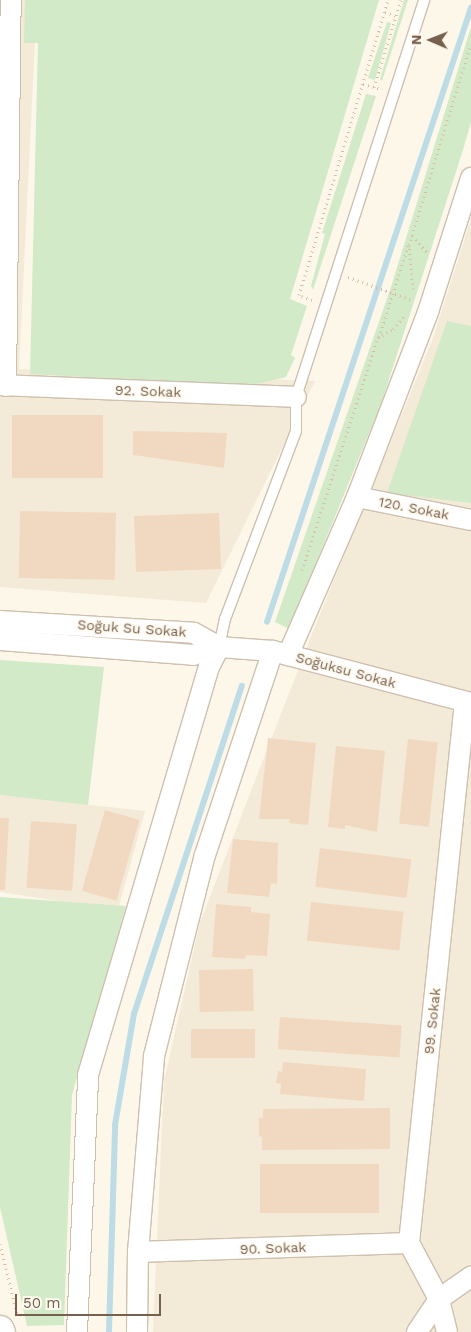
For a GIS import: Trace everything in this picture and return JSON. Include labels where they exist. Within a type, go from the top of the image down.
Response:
[{"type":"street","points":[[3,385],[11,0]]},
{"type":"street","points":[[136,1332],[138,1252],[154,1056],[205,855],[281,653],[357,497],[465,221],[471,178]]},
{"type":"street","name":"92. Sokak","points":[[3,385],[296,397]]},
{"type":"street","name":"120. Sokak","points":[[357,497],[471,520]]},
{"type":"street","name":"Soğuk Su Sokak","points":[[0,621],[194,633],[219,647]]},
{"type":"street","name":"Soğuk Su Sokak","points":[[0,640],[193,655],[219,647]]},
{"type":"street","points":[[77,1332],[88,1075],[209,667],[219,647]]},
{"type":"street","name":"Soğuksu Sokak","points":[[219,647],[281,653],[468,702]]},
{"type":"street","name":"99. Sokak","points":[[409,1244],[468,702]]},
{"type":"street","points":[[409,1244],[439,1299],[447,1332]]},
{"type":"street","name":"90. Sokak","points":[[138,1252],[409,1244]]},
{"type":"street","points":[[417,1332],[439,1299],[471,1277]]},
{"type":"street","points":[[439,1299],[471,1295]]},
{"type":"lane","points":[[219,647],[225,619],[296,431],[296,397],[424,0]]},
{"type":"path","points":[[299,295],[388,0]]},
{"type":"path","points":[[363,84],[374,87],[401,0]]},
{"type":"path","points":[[385,12],[396,16]]},
{"type":"path","points":[[299,578],[394,294],[471,44]]},
{"type":"path","points":[[408,244],[413,287],[409,306]]},
{"type":"path","points":[[335,272],[394,294]]},
{"type":"path","points":[[378,338],[393,329],[406,312]]},
{"type":"path","points":[[0,1244],[7,1328]]},
{"type":"shaded area","points":[[0,0],[37,0],[19,369],[315,381],[206,603],[0,587]]},
{"type":"shaded area","points":[[471,219],[471,1332],[153,1332],[164,1081],[200,922],[316,624],[433,338]]},
{"type":"shaded area","points":[[0,795],[145,811],[118,910],[0,892]]},
{"type":"green space","points":[[25,0],[379,0],[290,299],[307,306],[291,355],[295,358],[286,377],[247,386],[30,374],[38,43],[24,43]]},
{"type":"green space","points":[[404,0],[408,0],[382,81],[380,79]]},
{"type":"green space","points":[[387,22],[391,23],[375,80],[368,78]]},
{"type":"green space","points":[[471,27],[471,122],[463,150],[381,404],[289,629],[275,622],[391,287]]},
{"type":"green space","points":[[366,94],[376,96],[313,290],[311,286],[325,234],[322,233]]},
{"type":"green space","points":[[447,321],[471,326],[471,503],[387,493]]},
{"type":"green space","points":[[0,660],[104,667],[88,805],[0,795]]},
{"type":"green space","points":[[0,897],[126,906],[72,1095],[64,1325],[27,1326],[0,1207]]},
{"type":"building","points":[[12,415],[103,415],[103,478],[12,478]]},
{"type":"building","points":[[133,431],[227,433],[224,468],[133,455]]},
{"type":"building","points":[[20,511],[116,513],[115,580],[19,578]]},
{"type":"building","points":[[219,513],[221,569],[136,572],[134,516]]},
{"type":"building","points":[[268,738],[316,743],[308,825],[289,823],[290,819],[259,819]]},
{"type":"building","points":[[408,739],[438,742],[429,827],[399,824]]},
{"type":"building","points":[[336,746],[385,751],[377,832],[345,825],[345,829],[328,827]]},
{"type":"building","points":[[105,810],[140,820],[116,901],[82,891]]},
{"type":"building","points":[[0,818],[9,818],[5,890],[0,890]]},
{"type":"building","points":[[31,821],[77,824],[72,891],[26,888]]},
{"type":"building","points":[[233,839],[278,843],[277,884],[271,883],[269,897],[227,893]]},
{"type":"building","points":[[320,848],[411,859],[407,898],[315,887]]},
{"type":"building","points":[[311,902],[403,912],[399,951],[307,941]]},
{"type":"building","points":[[216,904],[251,907],[251,912],[270,914],[267,956],[246,955],[245,959],[212,957]]},
{"type":"building","points":[[253,969],[254,1011],[200,1012],[199,970]]},
{"type":"building","points":[[280,1017],[402,1026],[399,1057],[278,1049]]},
{"type":"building","points":[[191,1029],[255,1029],[255,1058],[191,1058]]},
{"type":"building","points":[[283,1062],[366,1069],[364,1101],[280,1094],[281,1084],[276,1083],[278,1071],[282,1072]]},
{"type":"building","points":[[390,1108],[390,1149],[262,1150],[262,1137],[259,1136],[259,1118],[263,1118],[263,1109]]},
{"type":"building","points":[[260,1164],[379,1164],[379,1213],[260,1213]]},
{"type":"waterway","points":[[267,622],[471,8]]},
{"type":"waterway","points":[[109,1332],[115,1125],[134,1014],[242,686]]}]
